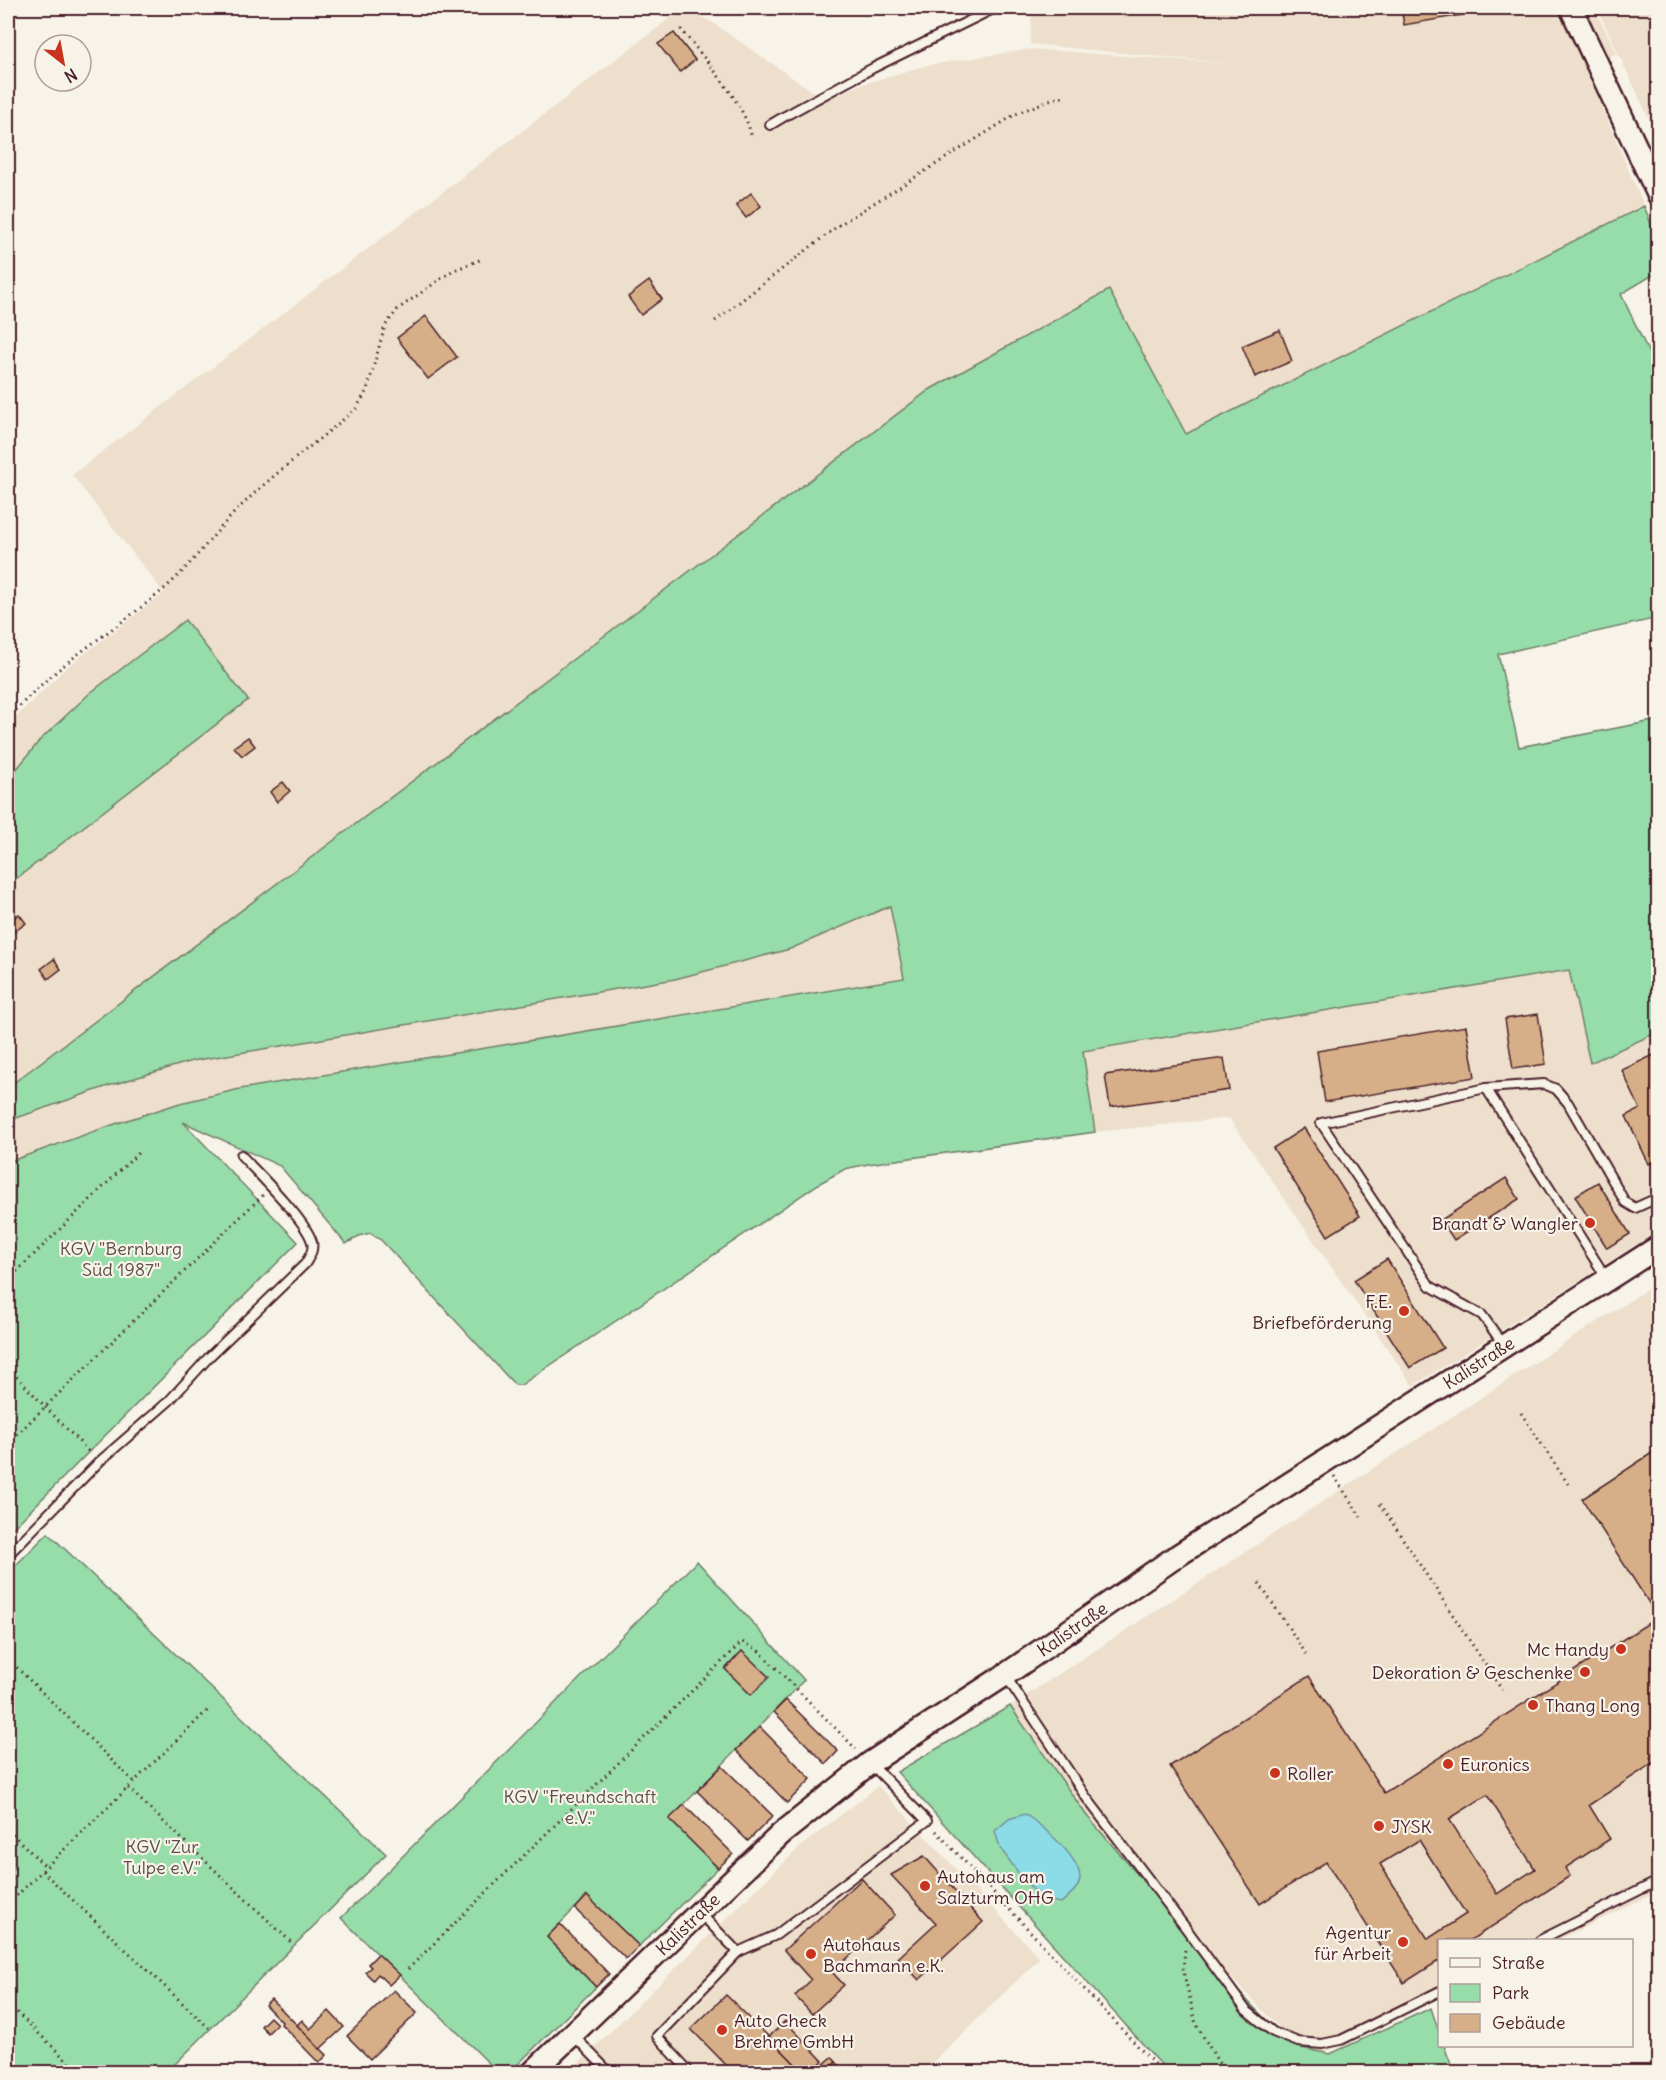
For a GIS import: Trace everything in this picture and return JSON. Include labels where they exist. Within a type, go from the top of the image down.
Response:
[{"type":"street","points":[[1571,8],[1659,194]]},
{"type":"street","name":"Kalistraße","points":[[533,2073],[698,1911],[781,1834],[870,1763],[1005,1675],[1177,1556],[1659,1247]]},
{"type":"lane","points":[[770,125],[873,68],[995,8]]},
{"type":"lane","points":[[1504,1346],[1482,1315],[1430,1286],[1321,1123],[1486,1088],[1544,1084],[1556,1089],[1568,1103],[1625,1202],[1635,1208],[1655,1199]]},
{"type":"lane","points":[[1486,1088],[1608,1280]]},
{"type":"lane","points":[[8,1555],[99,1462],[169,1401],[209,1357],[305,1264],[312,1251],[312,1242],[288,1206],[241,1155]]},
{"type":"lane","points":[[1005,1675],[1086,1797],[1246,2010],[1273,2032],[1298,2042],[1322,2044],[1341,2040],[1438,1992]]},
{"type":"lane","points":[[687,2069],[657,2036],[738,1952],[776,1935],[927,1821],[870,1763]]},
{"type":"lane","points":[[1544,1939],[1659,1881]]},
{"type":"lane","points":[[698,1911],[738,1952]]},
{"type":"lane","points":[[572,2034],[606,2072]]},
{"type":"path","points":[[681,29],[731,95],[749,126],[752,139]]},
{"type":"path","points":[[715,321],[839,225],[1016,114],[1049,100],[1067,96]]},
{"type":"path","points":[[8,720],[21,703],[69,660],[163,590],[187,568],[237,510],[356,409],[367,390],[385,326],[398,309],[452,271],[482,259]]},
{"type":"path","points":[[8,1280],[140,1151]]},
{"type":"path","points":[[8,1443],[270,1188]]},
{"type":"path","points":[[8,1368],[99,1462]]},
{"type":"path","points":[[1521,1413],[1568,1484]]},
{"type":"path","points":[[1324,1462],[1361,1517]]},
{"type":"path","points":[[1380,1504],[1502,1690]]},
{"type":"path","points":[[1259,1583],[1306,1654]]},
{"type":"path","points":[[408,1969],[742,1642],[758,1650],[870,1763]]},
{"type":"path","points":[[8,1659],[134,1782]]},
{"type":"path","points":[[8,1904],[210,1708]]},
{"type":"path","points":[[128,1788],[293,1944]]},
{"type":"path","points":[[927,1821],[1162,2073]]},
{"type":"path","points":[[8,1830],[44,1869],[209,2028]]},
{"type":"path","points":[[1188,1931],[1183,1970],[1196,2024],[1224,2073]]},
{"type":"path","points":[[8,2004],[79,2073]]},
{"type":"shaded area","points":[[1032,8],[1544,8],[1547,15],[1576,8],[1594,8],[1617,53],[1585,68],[1644,206],[1186,434],[1109,291],[929,390],[8,1087],[8,885],[248,700],[40,740],[8,780],[8,728],[16,717],[66,668],[164,593],[72,475],[678,12],[693,14],[710,21],[825,100],[859,85],[928,65],[1032,49],[1233,64],[1030,44]]},
{"type":"shaded area","points":[[1597,8],[1658,8],[1658,138]]},
{"type":"shaded area","points":[[890,906],[904,979],[240,1089],[180,1103],[8,1162],[8,1121],[108,1086],[192,1061],[675,979],[790,949]]},
{"type":"shaded area","points":[[1570,970],[1590,1062],[1658,1032],[1658,1231],[1413,1386],[1229,1118],[1095,1132],[1083,1051]]},
{"type":"shaded area","points":[[1658,1282],[1658,1892],[1560,1939],[1438,1939],[1438,1997],[1310,2059],[1162,1907],[1054,1775],[1010,1706]]},
{"type":"shaded area","points":[[878,1786],[1040,1958],[923,2072],[569,2072],[800,1847]]},
{"type":"green space","name":"KGV \"Bernburg Süd 1987\"","points":[[1644,206],[1658,242],[1658,272],[1621,294],[1658,372],[1658,618],[1498,654],[1519,747],[1658,720],[1658,1032],[1590,1063],[1569,970],[1083,1051],[1095,1132],[845,1169],[820,1183],[521,1385],[515,1385],[381,1240],[370,1233],[359,1236],[346,1244],[280,1166],[183,1122],[298,1242],[8,1533],[8,1162],[180,1103],[240,1089],[904,978],[890,906],[790,949],[675,979],[192,1061],[108,1086],[8,1121],[8,1087],[929,390],[1109,290],[1186,434]]},
{"type":"green space","points":[[185,620],[248,700],[8,885],[8,780],[40,740],[90,693]]},
{"type":"green space","name":"KGV \"Zur Tulpe e.V.\"","points":[[48,1533],[386,1854],[167,2072],[8,2072],[8,1573]]},
{"type":"green space","name":"KGV \"Freundschaft e.V.\"","points":[[697,1561],[804,1680],[670,1819],[718,1868],[639,1946],[587,1896],[547,1937],[596,1987],[510,2072],[498,2072],[341,1918]]},
{"type":"green space","points":[[1010,1706],[1087,1816],[1240,1993],[1271,2025],[1301,2048],[1330,2054],[1431,2008],[1438,2029],[1438,2047],[1444,2047],[1454,2072],[1168,2072],[897,1772]]},
{"type":"water","points":[[1025,1814],[1058,1842],[1078,1868],[1080,1877],[1078,1885],[1061,1903],[1045,1900],[1026,1883],[1000,1848],[995,1831],[1009,1819]]},
{"type":"building","points":[[1401,8],[1503,8],[1404,25]]},
{"type":"building","points":[[674,33],[695,60],[680,72],[658,44]]},
{"type":"building","points":[[751,193],[761,206],[746,218],[736,205]]},
{"type":"building","points":[[649,281],[662,299],[641,315],[628,297]]},
{"type":"building","points":[[426,316],[457,357],[428,379],[397,338]]},
{"type":"building","points":[[1280,330],[1292,361],[1255,377],[1242,346]]},
{"type":"building","points":[[248,737],[255,746],[242,756],[234,747]]},
{"type":"building","points":[[283,782],[290,791],[277,802],[270,792]]},
{"type":"building","points":[[19,914],[26,923],[13,933],[8,922]]},
{"type":"building","points":[[54,959],[61,969],[48,979],[41,969]]},
{"type":"building","points":[[1538,1014],[1546,1064],[1513,1069],[1505,1019]]},
{"type":"building","points":[[1466,1026],[1475,1077],[1325,1102],[1317,1051]]},
{"type":"building","points":[[1658,1053],[1658,1160],[1649,1164],[1626,1116],[1640,1109],[1622,1070]]},
{"type":"building","points":[[1224,1058],[1229,1090],[1110,1107],[1105,1075]]},
{"type":"building","points":[[1304,1128],[1360,1216],[1328,1236],[1273,1148]]},
{"type":"building","points":[[1506,1178],[1519,1199],[1454,1240],[1441,1220]]},
{"type":"building","points":[[1598,1182],[1630,1234],[1607,1248],[1575,1196]]},
{"type":"building","points":[[1387,1259],[1443,1348],[1410,1368],[1354,1280]]},
{"type":"building","points":[[1658,1449],[1658,1617],[1582,1499]]},
{"type":"building","points":[[1658,1617],[1658,1760],[1589,1805],[1610,1839],[1565,1868],[1570,1876],[1473,1939],[1438,1939],[1438,1961],[1404,1983],[1326,1862],[1260,1904],[1170,1766],[1309,1676],[1384,1793]],"holes":[[[1487,1795],[1535,1869],[1497,1894],[1449,1819]],[[1419,1840],[1466,1914],[1428,1939],[1380,1864]]]},
{"type":"building","points":[[742,1651],[769,1677],[751,1695],[725,1669]]},
{"type":"building","points":[[786,1700],[838,1751],[826,1764],[774,1712]]},
{"type":"building","points":[[760,1727],[811,1779],[787,1803],[736,1750]]},
{"type":"building","points":[[722,1766],[773,1816],[748,1841],[697,1791]]},
{"type":"building","points":[[684,1805],[733,1854],[718,1868],[669,1819]]},
{"type":"building","points":[[924,1856],[983,1922],[919,1980],[898,1958],[936,1923],[891,1875]]},
{"type":"building","points":[[862,1879],[895,1915],[832,1972],[844,1985],[812,2014],[795,1996],[811,1980],[784,1950]]},
{"type":"building","points":[[587,1896],[639,1946],[626,1959],[575,1909]]},
{"type":"building","points":[[560,1924],[609,1974],[596,1987],[547,1937]]},
{"type":"building","points":[[378,1954],[400,1975],[389,1985],[378,1974],[373,1980],[365,1972],[371,1967],[368,1964]]},
{"type":"building","points":[[394,1990],[417,2013],[370,2059],[347,2036]]},
{"type":"building","points":[[726,1995],[803,2072],[755,2072],[750,2068],[746,2072],[724,2071],[728,2067],[691,2029]]},
{"type":"building","points":[[271,1999],[327,2055],[319,2063],[265,2005]]},
{"type":"building","points":[[329,2011],[344,2027],[320,2049],[297,2025],[302,2020],[310,2029]]},
{"type":"building","points":[[270,2017],[277,2024],[268,2033],[261,2026]]},
{"type":"building","points":[[785,2021],[823,2061],[810,2072],[803,2072],[769,2037]]},
{"type":"building","points":[[832,2057],[836,2062],[827,2071],[822,2066]]},
{"type":"building","points":[[836,2062],[845,2071],[825,2072],[827,2071]]},
{"type":"building","points":[[301,2065],[307,2072],[293,2072]]},
{"type":"place","name":"Brandt & Wangler","points":[[1590,1223]]},
{"type":"place","name":"F.E. Briefbeförderung","points":[[1404,1311]]},
{"type":"place","name":"Mc Handy","points":[[1621,1649]]},
{"type":"place","name":"Dekoration & Geschenke","points":[[1585,1672]]},
{"type":"place","name":"Thang Long","points":[[1533,1705]]},
{"type":"place","name":"Euronics","points":[[1448,1764]]},
{"type":"place","name":"Roller","points":[[1275,1773]]},
{"type":"place","name":"JYSK","points":[[1379,1826]]},
{"type":"place","name":"Autohaus am Salzturm OHG","points":[[925,1886]]},
{"type":"place","name":"Agentur für Arbeit","points":[[1403,1942]]},
{"type":"place","name":"Autohaus Bachmann e.K.","points":[[811,1954]]},
{"type":"place","name":"Auto Check Brehme GmbH","points":[[722,2030]]}]
